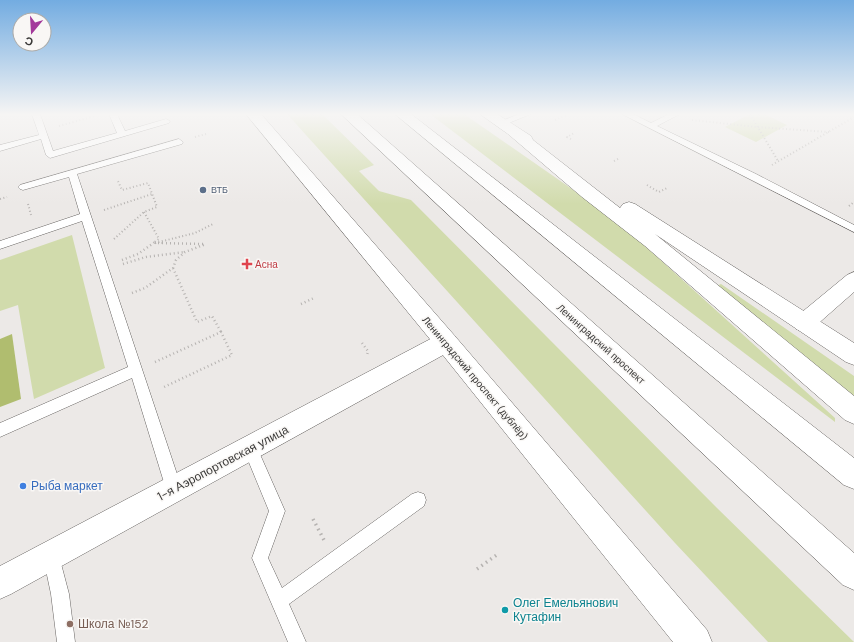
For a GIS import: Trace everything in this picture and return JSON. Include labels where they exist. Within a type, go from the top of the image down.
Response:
[{"type":"main road","name":"Ленинградский проспект (дублёр)","points":[[279,144],[695,642]]},
{"type":"main road","name":"Ленинградский проспект","points":[[381,144],[854,574]]},
{"type":"main road","points":[[440,144],[854,475]]},
{"type":"main road","points":[[528,144],[652,242],[854,412]]},
{"type":"main road","points":[[533,144],[854,355]]},
{"type":"main road","points":[[804,323],[854,280]]},
{"type":"main road","name":"1-я Аэропортовская улица","points":[[0,583],[446,342]]},
{"type":"lane","points":[[0,148],[11,144]]},
{"type":"lane","points":[[46,144],[50,155],[88,144]]},
{"type":"lane","points":[[23,187],[172,144]]},
{"type":"lane","points":[[688,144],[753,176],[854,230]]},
{"type":"lane","points":[[72,173],[174,489]]},
{"type":"lane","points":[[0,245],[86,216]]},
{"type":"lane","points":[[0,430],[136,370]]},
{"type":"lane","points":[[250,448],[277,511],[260,558],[297,642]]},
{"type":"lane","points":[[279,601],[418,500]]},
{"type":"lane","points":[[51,556],[60,594],[66,642]]},
{"type":"path","points":[[767,144],[778,161]]},
{"type":"path","points":[[753,176],[807,144]]},
{"type":"path","points":[[614,161],[620,158]]},
{"type":"path","points":[[98,253],[144,212],[157,207],[148,183],[122,190],[110,162]]},
{"type":"path","points":[[647,185],[659,192],[667,188]]},
{"type":"path","points":[[86,216],[152,194]]},
{"type":"path","points":[[26,199],[35,233]]},
{"type":"path","points":[[103,269],[138,254],[159,239],[144,212]]},
{"type":"path","points":[[155,243],[195,232],[213,224]]},
{"type":"path","points":[[103,269],[158,254],[185,252],[206,244],[155,243]]},
{"type":"path","points":[[113,301],[145,288],[173,268],[176,260],[185,252]]},
{"type":"path","points":[[145,397],[232,355],[212,316],[197,322],[173,268]]},
{"type":"path","points":[[301,304],[314,298]]},
{"type":"path","points":[[136,370],[221,332]]},
{"type":"path","points":[[477,568],[498,554]]},
{"type":"green space","points":[[314,144],[353,144],[374,165],[359,171],[379,191],[411,200],[717,508],[854,642],[768,642],[675,543]]},
{"type":"green space","points":[[469,144],[507,144],[582,196],[644,245],[835,418],[835,422]]},
{"type":"green space","points":[[72,235],[105,368],[34,399],[18,305],[0,311],[0,260]]},
{"type":"green space","points":[[721,284],[854,376],[854,401],[716,286]]},
{"type":"green space","points":[[12,334],[21,399],[0,407],[0,339]]},
{"type":"place","name":"ВТБ","points":[[203,190]]},
{"type":"place","name":"Асна","points":[[247,264]]},
{"type":"place","name":"Рыба маркет","points":[[23,486]]},
{"type":"place","name":"Олег Емельянович Кутафин","points":[[505,610]]},
{"type":"place","name":"Школа №152","points":[[70,624]]}]
